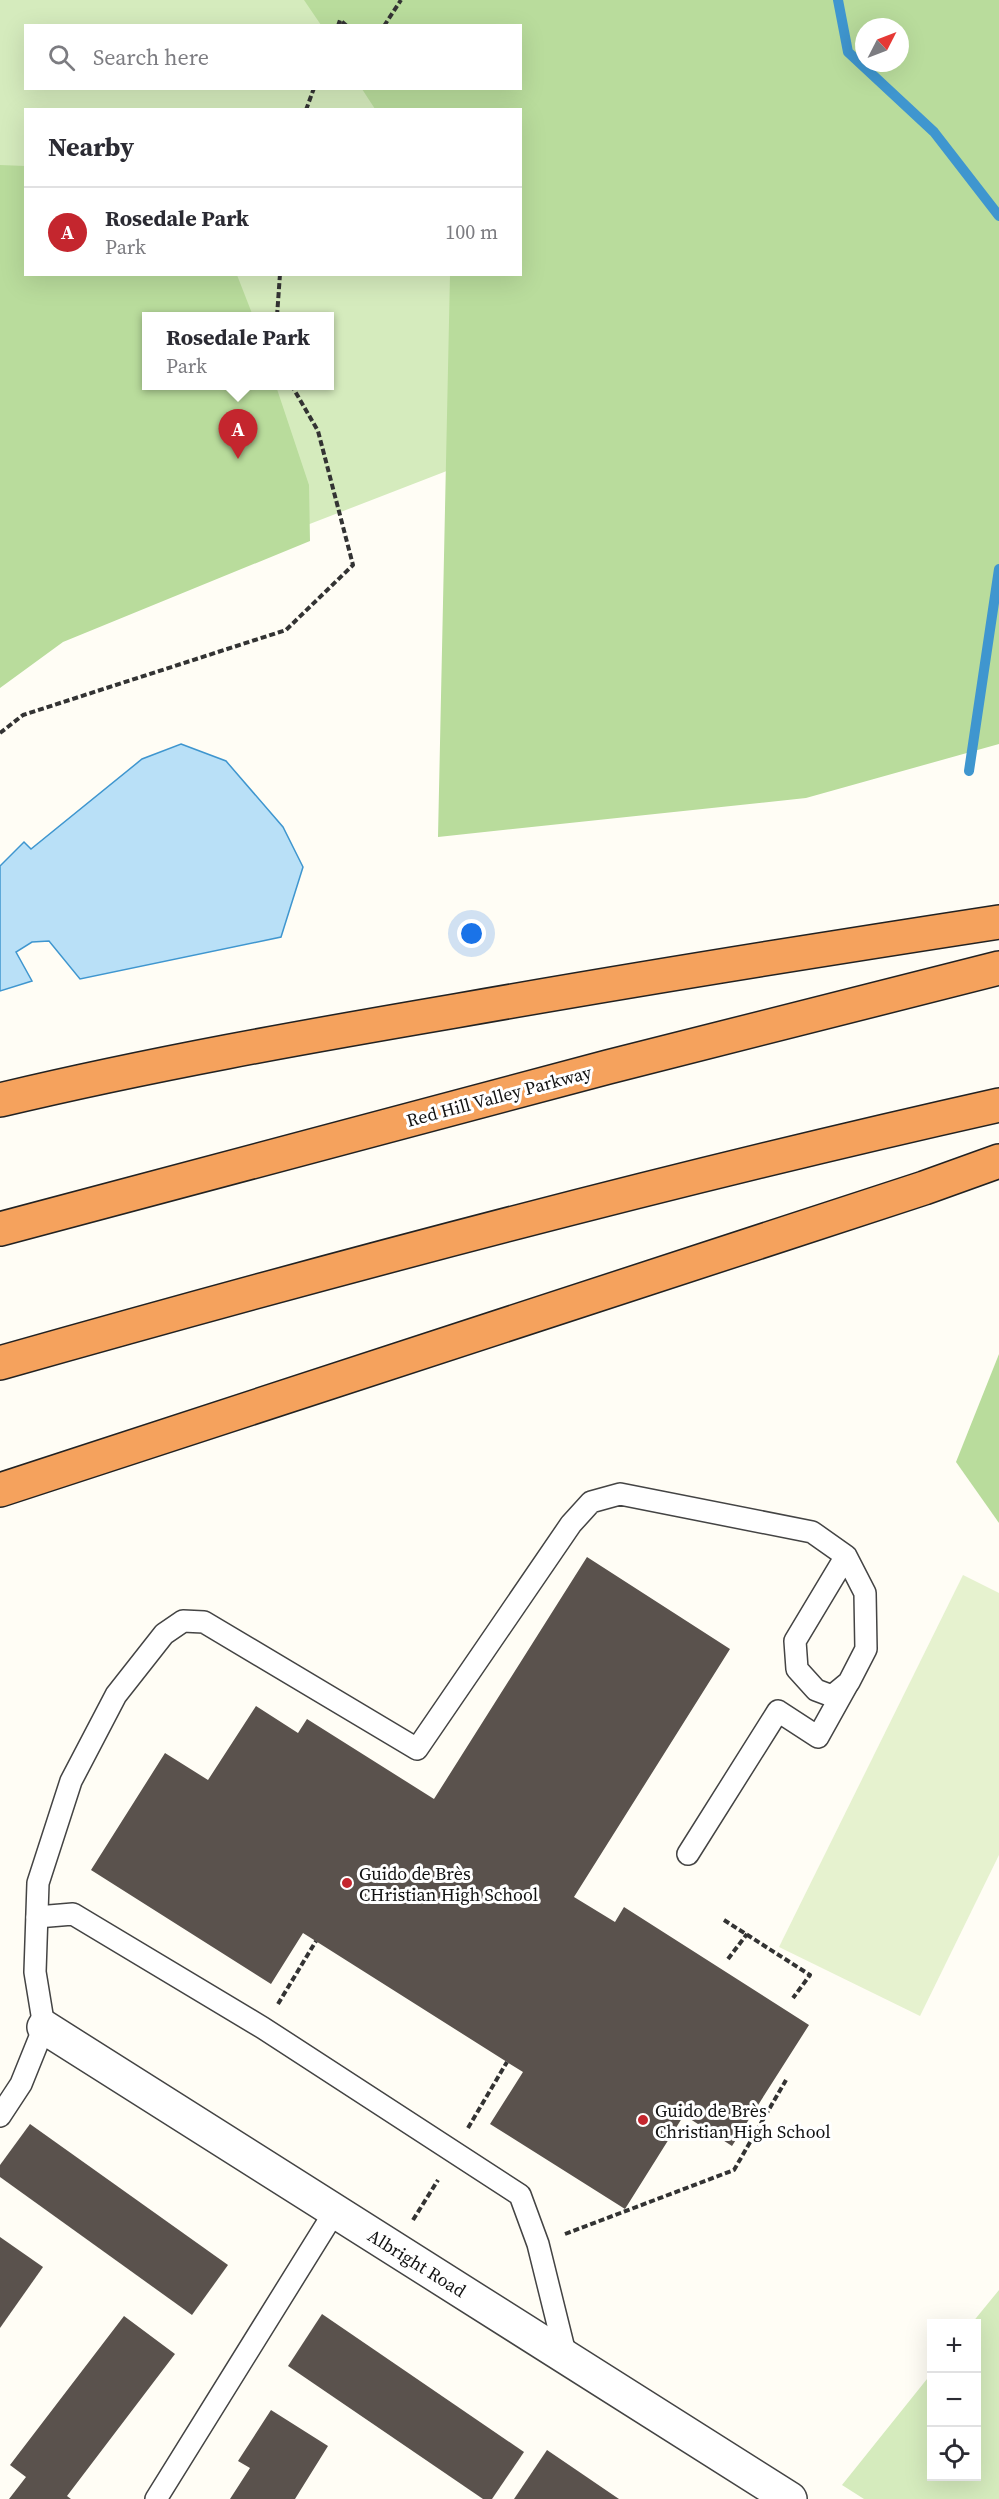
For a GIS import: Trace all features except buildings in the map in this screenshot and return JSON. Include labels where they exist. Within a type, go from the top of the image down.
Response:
[{"type":"highway","points":[[0,1100],[107,1075],[344,1030],[727,964],[999,922]]},
{"type":"highway","name":"Red Hill Valley Parkway","points":[[0,1228],[619,1064],[999,969]]},
{"type":"highway","points":[[0,1363],[270,1286],[858,1136],[999,1105]]},
{"type":"highway","points":[[0,1490],[924,1188],[999,1161]]},
{"type":"street","name":"Albright Road","points":[[44,2028],[790,2499]]},
{"type":"lane","points":[[0,2116],[21,2084],[44,2028],[35,1972],[38,1883],[71,1781],[116,1695],[164,1634],[183,1621],[204,1622],[417,1749],[571,1524],[591,1502],[620,1494],[812,1532],[846,1556],[865,1593],[866,1649],[818,1737],[778,1711],[688,1854]]},
{"type":"lane","points":[[846,1556],[795,1641],[797,1669],[816,1690],[832,1696],[849,1682]]},
{"type":"lane","points":[[37,1917],[73,1914],[263,2028],[520,2195],[538,2244],[566,2357]]},
{"type":"lane","points":[[156,2499],[335,2211]]},
{"type":"path","points":[[385,24],[400,0]]},
{"type":"path","points":[[307,108],[313,90]]},
{"type":"path","points":[[277,312],[279,276]]},
{"type":"path","points":[[0,733],[23,715],[286,630],[353,565],[318,431],[294,390]]},
{"type":"path","points":[[724,1920],[810,1975],[793,1998]]},
{"type":"path","points":[[728,1959],[747,1934]]},
{"type":"path","points":[[273,2012],[316,1941]]},
{"type":"path","points":[[464,2134],[507,2062]]},
{"type":"path","points":[[556,2237],[734,2170],[786,2080]]},
{"type":"path","points":[[395,2248],[438,2180]]},
{"type":"green space","points":[[0,0],[999,0],[999,257],[0,644]]},
{"type":"green space","points":[[304,0],[999,0],[999,744],[806,798],[438,837],[450,276],[522,276],[522,108],[374,108],[363,90],[522,90],[522,24],[320,24]]},
{"type":"green space","points":[[0,165],[24,166],[24,276],[237,276],[251,312],[142,312],[142,390],[277,390],[309,485],[310,541],[63,642],[0,688]]},
{"type":"green space","points":[[999,1354],[999,1523],[956,1462]]},
{"type":"green space","points":[[963,1575],[999,1593],[999,1855],[920,2016],[779,1947]]},
{"type":"green space","points":[[999,2290],[999,2499],[864,2499],[842,2485],[927,2379],[927,2481],[981,2481],[981,2319],[975,2319]]},
{"type":"water","points":[[181,744],[226,761],[283,827],[303,867],[281,937],[80,979],[49,941],[32,942],[16,952],[32,981],[0,991],[0,866],[24,842],[31,849],[142,759]]},
{"type":"waterway","points":[[838,0],[848,52],[934,132],[999,216]]},
{"type":"waterway","points":[[969,771],[999,569]]},
{"type":"place","name":"Rosedale Park","points":[[238,459]]},
{"type":"place","name":"Guido de Brès CHristian High School","points":[[347,1883]]},
{"type":"place","name":"Guido de Brès Christian High School","points":[[643,2120]]}]
